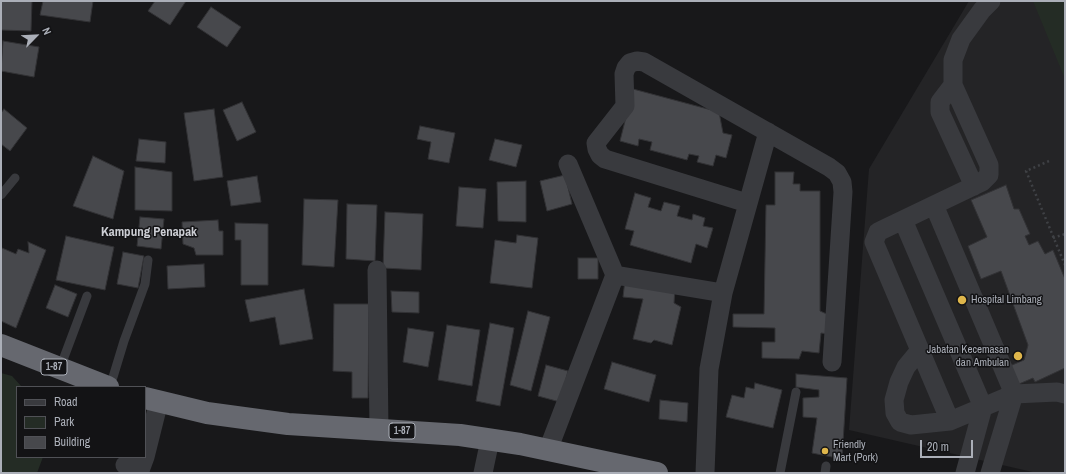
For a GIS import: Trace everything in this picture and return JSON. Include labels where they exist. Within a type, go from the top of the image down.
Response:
[{"type":"highway","name":"1-87","points":[[1,345],[59,369],[106,386]]},
{"type":"highway","name":"1-87","points":[[152,400],[207,413],[288,424],[460,435],[548,450],[657,473]]},
{"type":"street","points":[[950,421],[874,242],[878,232],[986,179],[990,170],[953,86],[953,60],[961,39],[991,1]]},
{"type":"street","points":[[747,203],[605,159],[600,155],[596,143],[624,109],[626,68],[630,63],[637,61],[644,62],[829,167],[837,173],[842,182],[843,192],[832,362]]},
{"type":"street","points":[[705,473],[709,369],[723,293],[768,132]]},
{"type":"street","points":[[548,450],[614,275],[568,164]]},
{"type":"street","points":[[934,205],[1014,394],[990,473]]},
{"type":"street","points":[[903,220],[983,407],[965,473]]},
{"type":"street","points":[[377,270],[379,430]]},
{"type":"street","points":[[614,275],[723,293]]},
{"type":"street","points":[[920,350],[906,367],[899,382],[894,400],[895,413],[900,422],[911,425],[950,421],[1014,394],[1057,392],[1065,394]]},
{"type":"street","points":[[146,430],[152,400]]},
{"type":"street","points":[[484,473],[490,440]]},
{"type":"lane","points":[[1,195],[15,178]]},
{"type":"lane","points":[[109,386],[145,284],[148,260]]},
{"type":"lane","points":[[59,369],[87,296]]},
{"type":"lane","points":[[780,473],[796,392]]},
{"type":"path","points":[[1049,160],[1026,171],[1065,265]]},
{"type":"path","points":[[1054,238],[1065,234]]},
{"type":"shaded area","name":"Hospital Limbang","points":[[969,1],[1065,1],[1065,473],[1037,473],[849,430],[869,169]]},
{"type":"green space","points":[[1033,1],[1065,1],[1065,79]]},
{"type":"green space","points":[[1,373],[12,376],[21,386],[16,386],[16,458],[43,458],[37,473],[1,473]]},
{"type":"building","points":[[1,1],[32,1],[31,31],[1,30]]},
{"type":"building","points":[[43,1],[93,1],[90,22],[40,15]]},
{"type":"building","points":[[155,1],[186,1],[170,25],[148,11]]},
{"type":"building","points":[[211,7],[241,27],[227,47],[197,27]]},
{"type":"building","points":[[3,41],[39,47],[34,77],[1,71]]},
{"type":"building","points":[[633,89],[719,112],[723,133],[732,135],[726,158],[716,155],[713,166],[697,162],[699,156],[689,154],[687,160],[650,150],[652,142],[639,139],[638,146],[620,141]]},
{"type":"building","points":[[242,102],[256,132],[237,141],[223,110]]},
{"type":"building","points":[[4,109],[27,128],[10,151],[1,144],[1,113]]},
{"type":"building","points":[[214,109],[223,177],[194,181],[184,113]]},
{"type":"building","points":[[420,126],[455,133],[449,163],[428,159],[431,142],[417,139]]},
{"type":"building","points":[[139,139],[166,142],[165,163],[136,161]]},
{"type":"building","points":[[495,139],[522,145],[516,167],[489,160]]},
{"type":"building","points":[[93,156],[124,171],[113,219],[73,206]]},
{"type":"building","points":[[135,167],[172,172],[172,211],[135,210]]},
{"type":"building","points":[[775,172],[794,172],[793,184],[800,184],[800,191],[820,191],[820,311],[829,315],[828,334],[821,333],[819,353],[802,351],[799,359],[762,358],[762,342],[775,342],[775,328],[733,327],[733,314],[764,314],[766,205],[775,205]]},
{"type":"building","points":[[565,175],[572,204],[547,211],[540,181]]},
{"type":"building","points":[[257,176],[261,202],[231,206],[227,181]]},
{"type":"building","points":[[526,181],[526,222],[498,221],[497,182]]},
{"type":"building","points":[[1006,185],[1014,209],[1019,209],[1030,234],[1025,236],[1029,245],[1038,241],[1045,254],[1053,250],[1065,279],[1065,368],[1035,382],[1033,378],[1012,387],[1005,368],[1024,360],[1028,345],[1001,271],[981,279],[968,246],[987,237],[971,200]]},
{"type":"building","points":[[459,187],[486,189],[483,228],[456,226]]},
{"type":"building","points":[[635,193],[651,198],[648,207],[661,211],[664,202],[680,206],[677,216],[692,220],[693,214],[705,218],[703,226],[713,228],[707,248],[696,244],[691,263],[630,245],[634,231],[625,229]]},
{"type":"building","points":[[304,199],[338,200],[334,267],[302,265]]},
{"type":"building","points":[[347,204],[377,205],[375,261],[346,259]]},
{"type":"building","points":[[385,212],[423,214],[421,270],[383,268]]},
{"type":"building","points":[[140,217],[164,219],[161,249],[137,246]]},
{"type":"building","points":[[218,220],[219,231],[223,231],[223,255],[196,255],[194,248],[183,244],[182,222]]},
{"type":"building","points":[[235,223],[268,224],[268,285],[241,285],[241,240],[235,240]]},
{"type":"building","points":[[517,235],[538,238],[532,288],[490,283],[495,240],[516,243]]},
{"type":"building","points":[[66,236],[114,247],[105,290],[56,280]]},
{"type":"building","points":[[28,242],[46,250],[16,328],[1,321],[1,252],[2,248],[16,254],[18,249],[29,253]]},
{"type":"building","points":[[123,252],[144,256],[138,288],[117,284]]},
{"type":"building","points":[[578,258],[598,258],[598,279],[578,279]]},
{"type":"building","points":[[204,264],[205,287],[168,289],[167,266]]},
{"type":"building","points":[[625,280],[675,287],[674,303],[681,307],[672,345],[654,340],[651,343],[633,339],[643,299],[623,297]]},
{"type":"building","points":[[55,285],[77,294],[68,317],[46,308]]},
{"type":"building","points":[[304,289],[313,339],[280,345],[275,317],[250,322],[245,300]]},
{"type":"building","points":[[391,291],[419,292],[419,313],[392,312]]},
{"type":"building","points":[[334,304],[369,304],[368,398],[352,398],[352,372],[333,371]]},
{"type":"building","points":[[528,311],[550,317],[531,391],[510,385]]},
{"type":"building","points":[[490,323],[514,328],[500,406],[476,401]]},
{"type":"building","points":[[447,325],[480,330],[472,386],[438,380]]},
{"type":"building","points":[[408,328],[434,332],[428,367],[403,362]]},
{"type":"building","points":[[612,362],[656,375],[649,402],[604,389]]},
{"type":"building","points":[[546,365],[568,371],[560,402],[538,396]]},
{"type":"building","points":[[796,374],[847,378],[842,459],[812,453],[817,418],[803,417],[803,398],[819,397],[819,390],[796,387]]},
{"type":"building","points":[[755,383],[782,390],[773,428],[726,417],[732,395],[744,398],[746,387],[754,389]]},
{"type":"building","points":[[660,400],[688,403],[687,422],[659,419]]},
{"type":"place","name":"Hospital Limbang","points":[[962,300]]},
{"type":"place","name":"Jabatan Kecemasan dan Ambulan","points":[[1018,356]]},
{"type":"place","name":"Friendly Mart (Pork)","points":[[825,451]]},
{"type":"district","name":"Kampung Penapak","points":[[149,233]]}]
